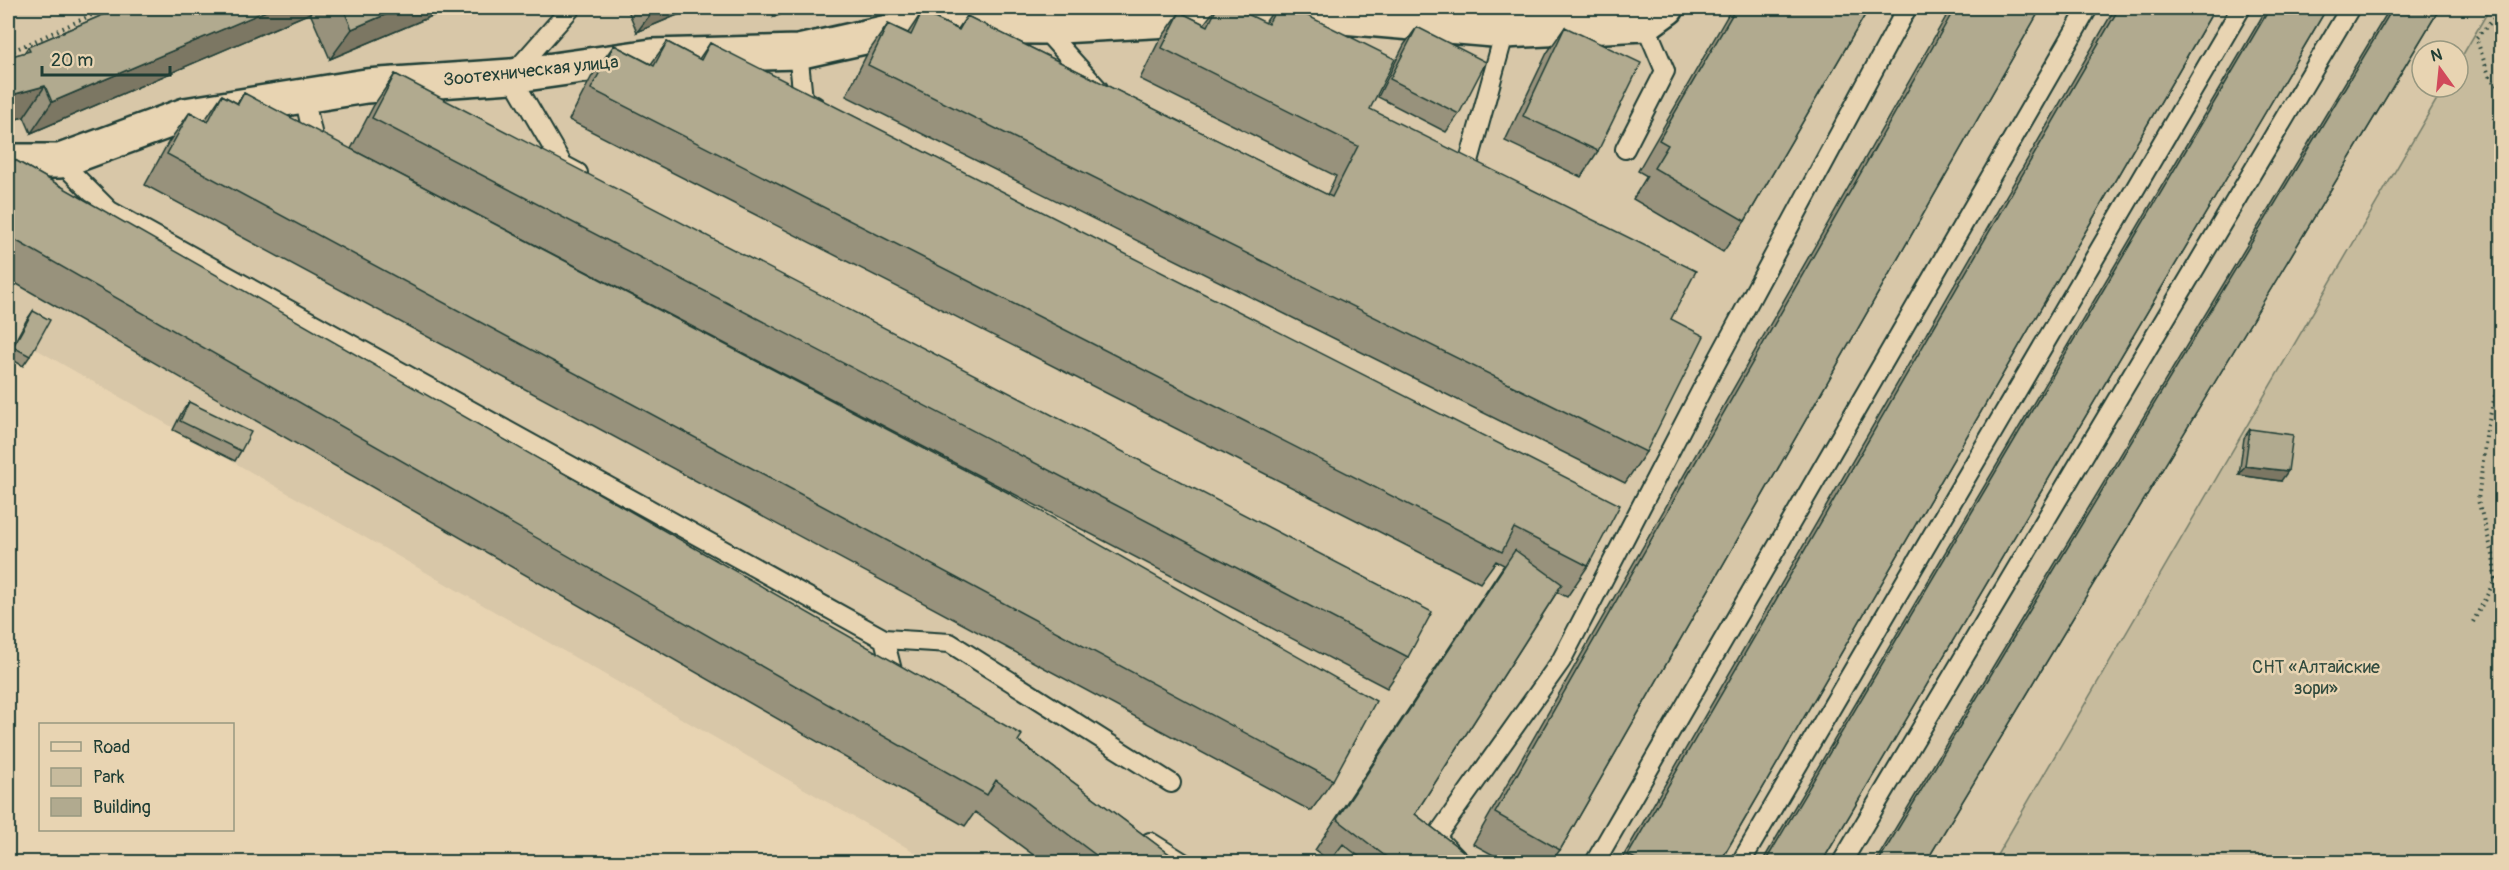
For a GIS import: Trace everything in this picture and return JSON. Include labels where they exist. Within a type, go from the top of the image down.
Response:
[{"type":"street","name":"Зоотехническая улица","points":[[8,161],[60,161],[186,115],[366,86],[511,76],[652,56],[798,52],[914,27],[1042,27],[1296,13],[1505,31],[1656,16]]},
{"type":"lane","points":[[571,8],[511,76],[563,165],[595,181]]},
{"type":"lane","points":[[1460,862],[1436,837],[1562,661],[1701,392],[1907,8]]},
{"type":"lane","points":[[1595,862],[2088,8]]},
{"type":"lane","points":[[1741,862],[2241,8]]},
{"type":"lane","points":[[1842,862],[2350,8]]},
{"type":"lane","points":[[1625,150],[1665,71],[1656,16]]},
{"type":"lane","points":[[1042,27],[1097,89],[1118,100]]},
{"type":"lane","points":[[1469,160],[1505,31]]},
{"type":"lane","points":[[798,52],[803,99],[835,116]]},
{"type":"lane","points":[[304,96],[316,150],[337,162]]},
{"type":"lane","points":[[60,161],[110,211],[884,639],[950,643],[1171,783]]},
{"type":"lane","points":[[884,639],[893,674],[913,687]]},
{"type":"lane","points":[[1132,830],[1182,862]]},
{"type":"path","points":[[8,53],[107,8]]},
{"type":"path","points":[[2502,10],[2476,38],[2490,78],[2502,90]]},
{"type":"path","points":[[2473,622],[2494,580],[2493,555],[2478,500],[2487,429],[2502,366]]},
{"type":"shaded area","points":[[8,8],[2490,8],[2470,42],[2470,39],[2410,39],[2410,99],[2437,99],[1993,862],[932,862],[8,333]]},
{"type":"green space","name":"СНТ «Алтайские зори»","points":[[2490,8],[2501,8],[2501,862],[1993,862],[2437,99],[2470,99],[2470,42]]},
{"type":"building","points":[[119,8],[273,8],[52,102],[45,86],[8,96],[8,57],[30,51],[28,47]]},
{"type":"building","points":[[343,8],[401,8],[352,29]]},
{"type":"building","points":[[1217,8],[1235,8],[1268,24],[1277,8],[1292,8],[1395,59],[1370,109],[1696,271],[1671,319],[1704,336],[1646,452],[868,65],[888,24],[911,35],[922,12],[959,30],[967,16],[1332,197],[1358,146],[1162,48],[1180,12],[1208,26]]},
{"type":"building","points":[[1736,8],[1869,8],[1745,221],[1654,168],[1668,145],[1659,140]]},
{"type":"building","points":[[1955,8],[2041,8],[1560,850],[1495,813]]},
{"type":"building","points":[[2119,8],[2215,8],[1720,862],[1641,862],[1628,855]]},
{"type":"building","points":[[2270,8],[2327,8],[1822,862],[1765,862]]},
{"type":"building","points":[[2393,8],[2440,8],[2421,39],[2410,39],[2410,58],[1926,862],[1878,862]]},
{"type":"building","points":[[1417,27],[1486,62],[1459,114],[1390,79]]},
{"type":"building","points":[[1565,27],[1641,63],[1598,151],[1523,116]]},
{"type":"building","points":[[667,42],[701,60],[710,43],[1620,505],[1588,566],[1514,528],[1502,552],[591,89],[614,45],[654,66]]},
{"type":"building","points":[[395,74],[1432,612],[1408,657],[372,118]]},
{"type":"building","points":[[244,93],[1007,492],[1376,701],[1333,780],[167,154],[190,112],[208,122],[222,95],[238,104]]},
{"type":"building","points":[[8,156],[1022,735],[1018,741],[1180,862],[1105,862],[996,780],[987,795],[8,236]]},
{"type":"building","points":[[8,301],[13,304],[8,315]]},
{"type":"building","points":[[33,311],[50,320],[30,356],[13,347]]},
{"type":"building","points":[[189,402],[251,432],[241,451],[180,421]]},
{"type":"building","points":[[2250,429],[2293,435],[2288,471],[2245,466]]},
{"type":"building","points":[[1515,550],[1562,584],[1415,814],[1477,862],[1393,862],[1337,819]]},
{"type":"building","points":[[1343,844],[1366,862],[1329,862]]}]
